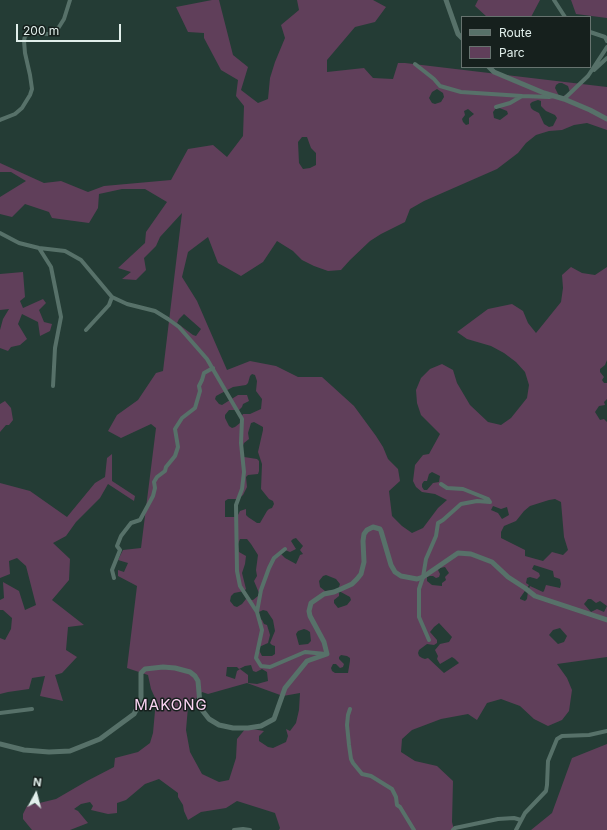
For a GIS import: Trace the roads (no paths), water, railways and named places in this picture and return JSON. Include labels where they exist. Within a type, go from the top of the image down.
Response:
[{"type":"street","points":[[0,120],[15,114],[22,108],[32,89],[25,53],[24,41],[26,36],[32,33],[52,33],[59,27],[64,19],[70,0]]},
{"type":"street","points":[[446,0],[458,34],[461,37]]},
{"type":"street","points":[[554,0],[564,16]]},
{"type":"street","points":[[591,32],[605,37],[607,41]]},
{"type":"street","points":[[588,76],[607,47]]},
{"type":"street","points":[[564,99],[607,58]]},
{"type":"street","points":[[415,64],[434,79],[440,86],[461,92],[522,96],[553,96]]},
{"type":"street","points":[[490,68],[494,72],[564,99],[607,119]]},
{"type":"street","points":[[496,107],[510,103],[522,96]]},
{"type":"street","points":[[0,233],[19,243],[64,252],[81,260],[112,297],[127,304],[155,311],[168,319],[179,327],[207,359],[242,419],[241,444],[244,472],[242,489],[236,505],[237,571],[240,586],[257,612],[262,630],[256,658],[260,666],[270,666],[305,652],[327,654]]},
{"type":"street","points":[[39,248],[51,266],[61,317],[55,348],[53,386]]},
{"type":"street","points":[[86,330],[109,305],[112,297]]},
{"type":"street","points":[[114,578],[112,570],[120,550],[117,546],[121,536],[131,523],[140,520],[153,496],[155,488],[154,482],[157,477],[165,471],[166,467],[175,456],[178,447],[175,429],[182,418],[195,408],[200,391],[199,386],[204,372],[213,368]]},
{"type":"street","points":[[429,640],[419,617],[419,588],[423,577],[426,559],[436,536],[438,523],[444,520],[461,504],[477,501],[490,502],[488,499],[463,489],[447,488],[441,484]]},
{"type":"street","points":[[327,654],[324,642],[310,616],[311,603],[319,596],[334,592],[352,584],[361,574],[364,562],[363,541],[367,530],[373,527],[380,529],[381,531],[391,565],[395,572],[408,578],[417,579],[423,577],[458,553],[470,554],[492,562],[508,577],[535,596],[607,620]]},
{"type":"street","points":[[257,612],[261,590],[269,568],[274,558],[285,549]]},
{"type":"street","points":[[0,744],[24,750],[49,752],[70,751],[100,739],[134,714],[141,701],[141,673],[145,669],[163,667],[190,672],[195,676],[198,681],[200,704],[202,710],[209,719],[233,728],[261,726],[274,719],[285,688],[307,661],[327,654]]},
{"type":"street","points":[[0,713],[32,708]]},
{"type":"street","points":[[350,708],[347,725],[351,759],[353,763],[362,774],[371,776],[392,789],[396,797],[395,801],[397,805],[400,807],[414,830]]},
{"type":"street","points":[[516,830],[528,809],[546,791],[548,761],[557,739],[562,736],[595,734],[607,731]]},
{"type":"street","points":[[453,830],[456,828],[498,819],[514,818],[521,820]]},
{"type":"street","points":[[234,830],[250,830]]},
{"type":"district","name":"MAKONG","points":[[171,705]]}]
